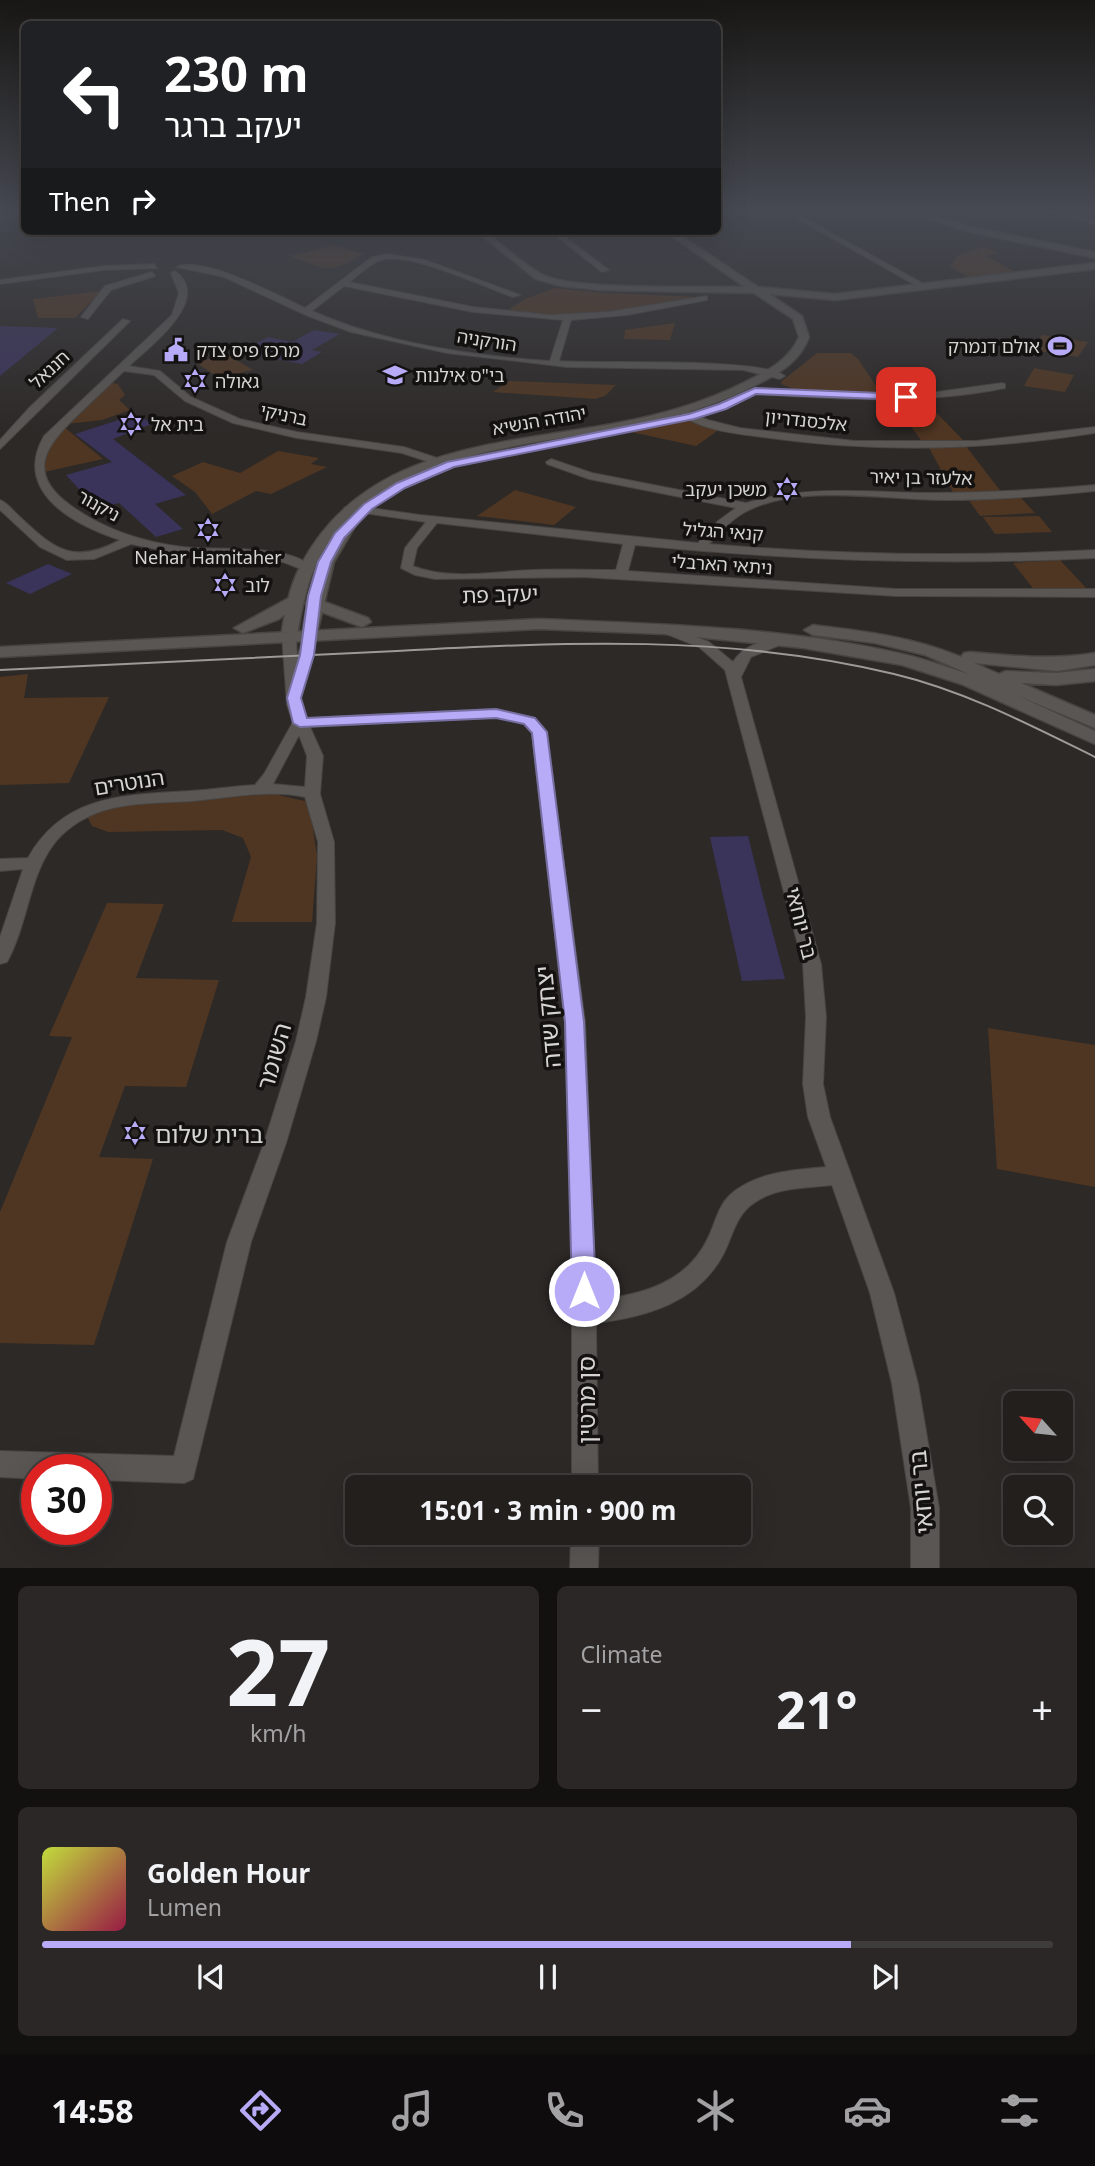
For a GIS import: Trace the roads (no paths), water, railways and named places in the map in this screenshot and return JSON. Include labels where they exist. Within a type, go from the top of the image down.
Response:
[{"type":"main road","points":[[243,628],[273,615],[296,599]]},
{"type":"main road","points":[[314,603],[362,622]]},
{"type":"main road","name":"יעקב פת","points":[[311,630],[362,622],[547,615],[670,618],[858,635],[934,660],[1023,683],[1080,672],[1095,659]]},
{"type":"main road","name":"יעקב פת","points":[[0,652],[311,630],[540,624],[664,629],[934,660],[968,680],[1043,715]]},
{"type":"main road","name":"יעקב פת","points":[[0,640],[243,628],[290,631]]},
{"type":"main road","points":[[934,660],[1009,662],[1080,672]]},
{"type":"main road","points":[[1071,711],[1065,703],[1063,690],[1080,672]]},
{"type":"main road","points":[[1023,683],[1095,722]]},
{"type":"main road","name":"יעקב פת","points":[[1023,683],[1027,704],[1043,715]]},
{"type":"main road","points":[[1043,715],[1095,738]]},
{"type":"street","points":[[85,317],[108,288],[124,283]]},
{"type":"street","name":"ניקנור","points":[[182,283],[184,291],[176,316],[48,438],[40,454],[38,467],[46,488],[71,512],[129,540],[210,554],[281,557],[295,560],[306,567]]},
{"type":"street","name":"הורקניה","points":[[247,283],[338,325],[389,338],[506,359],[730,368],[773,376]]},
{"type":"street","points":[[482,283],[516,295]]},
{"type":"street","points":[[554,283],[614,290],[761,288]]},
{"type":"street","points":[[572,283],[611,288],[761,288]]},
{"type":"street","points":[[727,290],[740,287],[744,283]]},
{"type":"street","points":[[748,283],[779,293],[847,297],[964,283]]},
{"type":"street","points":[[754,283],[761,288]]},
{"type":"street","points":[[918,283],[927,288]]},
{"type":"street","points":[[307,311],[345,284],[462,306],[536,316],[568,317],[635,312],[704,298]]},
{"type":"street","name":"יהודה הנשיא","points":[[290,631],[306,567],[333,523],[441,463],[723,407],[755,391],[795,355],[800,348],[804,332],[794,315],[761,288]]},
{"type":"street","points":[[779,293],[796,302],[811,316]]},
{"type":"street","points":[[796,302],[815,297]]},
{"type":"street","points":[[554,363],[568,317]]},
{"type":"street","name":"חננאל","points":[[0,446],[33,409],[126,321]]},
{"type":"street","name":"יהודה הנשיא","points":[[687,414],[773,376],[807,357],[817,333]]},
{"type":"street","name":"ברניקי","points":[[124,368],[157,373],[188,399],[237,421],[297,435],[404,450],[441,463]]},
{"type":"street","points":[[773,376],[778,387],[786,391]]},
{"type":"street","points":[[755,391],[897,397],[1002,386]]},
{"type":"street","name":"אלכסנדריון","points":[[687,414],[762,434],[889,445],[999,443],[1095,430]]},
{"type":"street","name":"אלעזר בן יאיר","points":[[551,462],[590,476],[747,507]]},
{"type":"street","name":"אלעזר בן יאיר","points":[[701,547],[721,524],[747,507],[778,498],[827,493],[978,497],[1095,488]]},
{"type":"street","points":[[0,503],[44,545],[59,555],[86,559],[111,551],[129,540]]},
{"type":"street","name":"יהודה הנשיא","points":[[311,630],[319,576],[332,547],[357,509]]},
{"type":"street","name":"קנאי הגליל","points":[[357,509],[701,547],[924,558],[1095,554]]},
{"type":"street","name":"ניתאי הארבלי","points":[[435,518],[411,548],[407,568],[415,573],[443,576],[566,572],[879,592],[1095,593]]},
{"type":"street","points":[[621,574],[630,541]]},
{"type":"street","name":"ניקנור","points":[[281,557],[316,548]]},
{"type":"street","name":"בר יוחאי","points":[[664,629],[690,637],[717,652],[735,675],[812,964],[816,1017],[813,1084],[819,1117],[882,1293],[905,1384],[925,1508],[925,1567]]},
{"type":"street","points":[[294,698],[307,655],[311,630]]},
{"type":"street","points":[[259,790],[274,771],[285,744],[300,723],[294,698],[290,631]]},
{"type":"street","points":[[735,675],[738,662],[745,654],[783,641]]},
{"type":"street","name":"יצחק שדה","points":[[300,723],[473,713],[516,716],[529,721],[539,732],[575,1022],[584,1313]]},
{"type":"street","name":"השומר","points":[[0,1464],[184,1469],[239,1242],[275,1143],[306,1041],[316,997],[327,908],[326,842],[312,794],[315,772],[311,741],[300,723]]},
{"type":"street","points":[[274,771],[278,778],[292,781],[306,778],[315,772]]},
{"type":"street","name":"הנוטרים","points":[[0,957],[27,879],[52,834],[82,814],[98,807],[139,799],[285,789],[312,794]]},
{"type":"street","points":[[0,866],[36,863]]},
{"type":"street","points":[[584,1313],[651,1303],[674,1292],[699,1273],[737,1204],[756,1190],[782,1181],[839,1175]]},
{"type":"street","name":"סן מרטין","points":[[584,1313],[585,1475]]},
{"type":"street","points":[[584,1567],[585,1545]]},
{"type":"tram line","points":[[0,670],[522,645],[647,644],[709,647],[832,661],[920,681],[997,710],[1095,757]]},
{"type":"place","name":"אולם דנמרק","points":[[1060,346]]},
{"type":"place","name":"מרכז פיס צדק","points":[[176,350]]},
{"type":"place","name":"בי\"ס אילנות","points":[[395,375]]},
{"type":"place","name":"גאולה","points":[[195,381]]},
{"type":"place","name":"בית אל","points":[[131,424]]},
{"type":"place","name":"משכן יעקב","points":[[787,489]]},
{"type":"place","name":"Nehar Hamitaher","points":[[208,530]]},
{"type":"place","name":"לוב","points":[[225,585]]},
{"type":"place","name":"ברית שלום","points":[[135,1133]]}]
